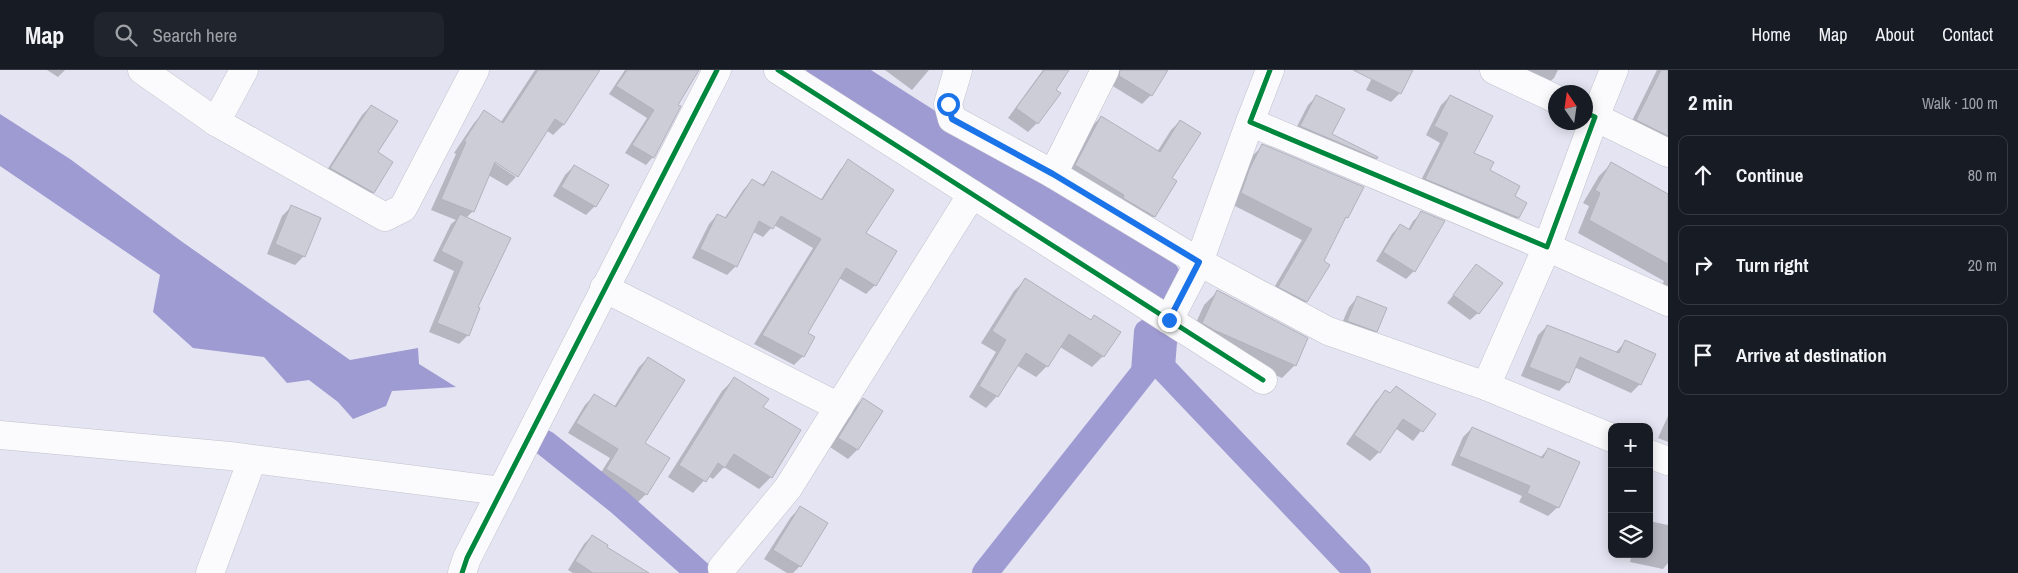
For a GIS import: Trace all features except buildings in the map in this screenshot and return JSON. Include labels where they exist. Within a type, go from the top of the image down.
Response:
[{"type":"street","points":[[142,70],[216,122],[385,217],[403,208],[475,70]]},
{"type":"street","points":[[216,122],[244,70]]},
{"type":"street","points":[[462,573],[467,558],[716,70]]},
{"type":"street","points":[[778,70],[1264,380]]},
{"type":"street","points":[[958,70],[948,104],[952,119],[1053,174],[1199,262],[1328,331],[1486,386],[1608,436]]},
{"type":"street","points":[[1053,174],[1105,70]]},
{"type":"street","points":[[1169,320],[1199,262],[1270,70]]},
{"type":"street","points":[[1494,70],[1548,95]]},
{"type":"street","points":[[1593,109],[1614,70]]},
{"type":"street","points":[[1593,116],[1668,153]]},
{"type":"street","points":[[1250,122],[1547,247],[1668,302]]},
{"type":"street","points":[[1486,386],[1547,247],[1585,130]]},
{"type":"street","points":[[722,568],[788,488],[972,194]]},
{"type":"street","points":[[604,288],[839,407]]},
{"type":"street","points":[[0,435],[252,460],[501,491]]},
{"type":"street","points":[[1653,455],[1668,461]]},
{"type":"street","points":[[210,573],[252,460]]},
{"type":"shaded area","points":[[0,114],[70,159],[181,241],[350,360],[418,348],[419,364],[456,387],[392,391],[386,406],[353,419],[338,402],[309,380],[287,383],[264,357],[193,348],[153,312],[160,275],[0,166]]},
{"type":"waterway","points":[[829,70],[1159,280]]},
{"type":"waterway","points":[[985,573],[1144,372],[1147,332],[1164,342],[1162,367],[1358,573]]},
{"type":"waterway","points":[[545,443],[619,502],[699,573]]},
{"type":"cycle path","points":[[462,573],[467,558],[717,70]]},
{"type":"cycle path","points":[[778,70],[1263,380]]},
{"type":"cycle path","points":[[1270,70],[1250,122],[1547,247],[1590,130]]},
{"type":"cycle path","points":[[1593,116],[1595,117],[1593,122]]},
{"type":"route","points":[[948,104],[952,119],[1053,174],[1199,262],[1169,320]]}]
